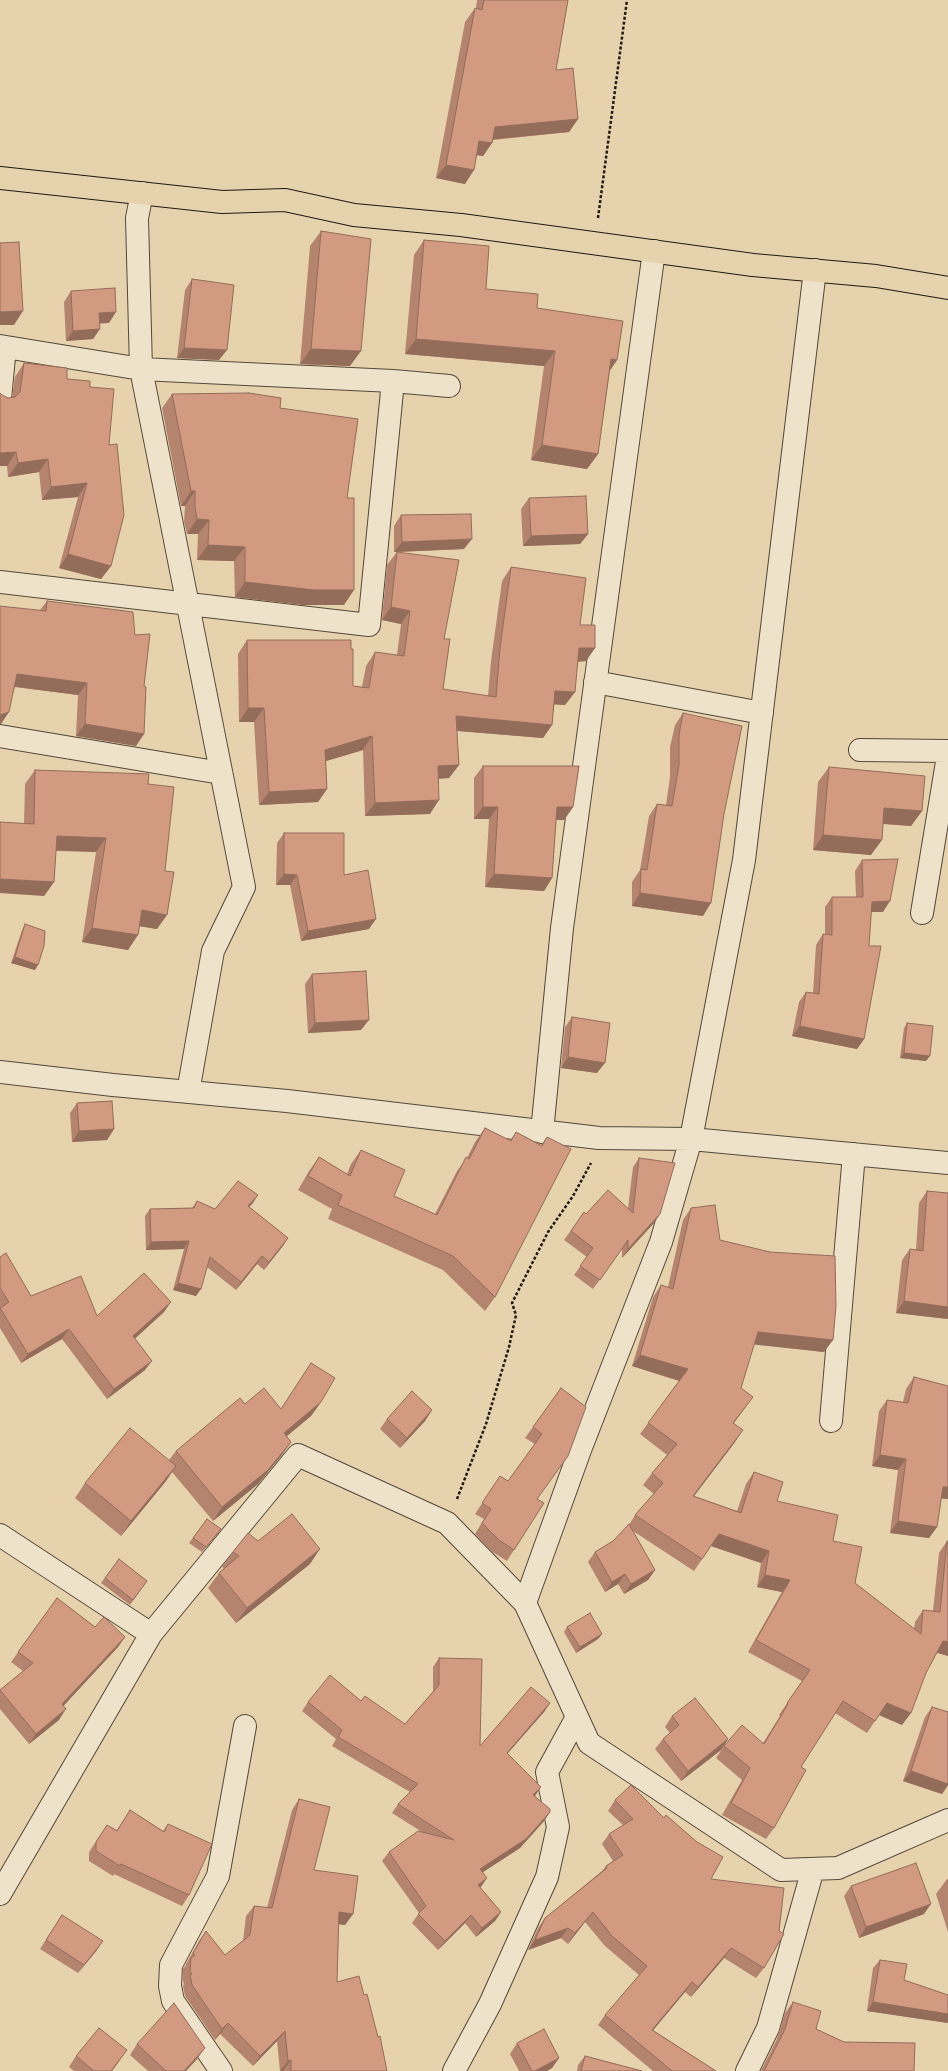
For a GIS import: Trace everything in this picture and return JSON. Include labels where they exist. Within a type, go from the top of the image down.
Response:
[{"type":"main road","points":[[0,178],[222,202],[285,200],[354,215],[461,225],[595,242],[753,265],[876,276],[948,288]]},
{"type":"street","points":[[142,193],[137,218],[141,369],[244,887],[213,951],[188,1092]]},
{"type":"street","points":[[542,1132],[562,928],[654,251]]},
{"type":"street","points":[[525,1603],[580,1450],[661,1242],[691,1139],[744,860],[815,270]]},
{"type":"street","points":[[0,399],[2,346],[141,369],[449,386]]},
{"type":"street","points":[[0,582],[369,625],[393,382]]},
{"type":"street","points":[[595,682],[762,713]]},
{"type":"street","points":[[0,736],[222,773]]},
{"type":"street","points":[[860,750],[948,751]]},
{"type":"street","points":[[922,913],[948,756]]},
{"type":"street","points":[[0,1072],[287,1101],[599,1138],[691,1139],[948,1163]]},
{"type":"street","points":[[832,1421],[854,1154]]},
{"type":"street","points":[[0,1894],[151,1634],[298,1455],[447,1523],[525,1603],[590,1743],[781,1870],[838,1868],[948,1820]]},
{"type":"street","points":[[0,1535],[151,1634]]},
{"type":"street","points":[[454,2071],[490,2004],[547,1876],[558,1827],[547,1772],[577,1717]]},
{"type":"street","points":[[221,2071],[174,2001],[170,1986],[171,1965],[218,1876],[245,1726]]},
{"type":"street","points":[[747,2071],[768,2028],[813,1869]]},
{"type":"path","points":[[595,242],[627,0]]},
{"type":"path","points":[[447,1523],[486,1424],[509,1347],[516,1315],[512,1303],[548,1232],[573,1196],[589,1167],[599,1138]]},
{"type":"building","points":[[484,0],[568,0],[556,70],[573,68],[578,119],[495,127],[492,143],[479,141],[474,170],[446,165],[475,8],[482,10]]},
{"type":"building","points":[[321,231],[371,239],[361,351],[311,349]]},
{"type":"building","points":[[424,240],[489,246],[486,289],[538,294],[537,308],[623,321],[617,360],[611,359],[598,454],[542,445],[555,351],[416,339]]},
{"type":"building","points":[[19,242],[23,311],[0,312],[0,243]]},
{"type":"building","points":[[192,279],[234,285],[227,350],[184,348]]},
{"type":"building","points":[[115,288],[116,312],[99,313],[100,329],[73,331],[71,291]]},
{"type":"building","points":[[24,363],[67,368],[67,379],[90,381],[90,387],[114,389],[109,445],[117,444],[124,515],[111,566],[68,554],[87,483],[51,487],[48,459],[18,463],[16,452],[0,453],[0,393],[8,398],[15,397],[20,392]]},
{"type":"building","points":[[249,393],[281,398],[280,408],[358,419],[347,498],[354,498],[354,590],[314,590],[245,582],[245,547],[208,545],[209,520],[197,519],[195,491],[191,491],[172,394]]},
{"type":"building","points":[[586,496],[588,534],[531,536],[529,498]]},
{"type":"building","points":[[471,514],[472,539],[402,542],[401,515]]},
{"type":"building","points":[[397,552],[459,560],[444,639],[450,639],[443,689],[496,697],[500,648],[511,567],[586,578],[580,625],[595,625],[595,648],[579,648],[575,692],[555,691],[552,725],[456,716],[459,765],[438,766],[439,800],[375,803],[372,736],[325,750],[327,789],[269,792],[264,708],[248,708],[247,640],[351,640],[351,649],[353,649],[353,686],[369,688],[375,652],[404,656],[410,611],[391,607]]},
{"type":"building","points":[[47,601],[133,612],[135,635],[150,634],[144,686],[146,687],[144,734],[85,724],[87,683],[17,674],[9,712],[0,715],[0,606],[46,611]]},
{"type":"building","points":[[683,713],[742,726],[724,814],[711,903],[640,893],[641,869],[647,870],[657,804],[672,806],[679,765],[679,735]]},
{"type":"building","points":[[483,766],[579,766],[573,807],[557,807],[552,878],[494,874],[498,807],[483,807]]},
{"type":"building","points":[[829,767],[925,776],[922,811],[884,808],[882,840],[823,835]]},
{"type":"building","points":[[35,770],[149,774],[148,784],[174,787],[165,871],[174,872],[167,915],[142,910],[138,935],[92,928],[106,838],[57,836],[54,882],[0,879],[0,822],[34,824]]},
{"type":"building","points":[[284,833],[344,833],[344,875],[368,870],[376,919],[308,931],[297,875],[284,874]]},
{"type":"building","points":[[898,859],[890,901],[872,902],[869,946],[881,946],[864,1039],[800,1026],[806,992],[819,994],[823,934],[832,935],[832,897],[863,897],[862,860]]},
{"type":"building","points":[[25,924],[45,931],[44,946],[38,965],[15,957]]},
{"type":"building","points":[[366,971],[369,1020],[315,1023],[312,974]]},
{"type":"building","points":[[572,1017],[610,1023],[605,1063],[568,1057]]},
{"type":"building","points":[[907,1023],[933,1026],[930,1056],[904,1053]]},
{"type":"building","points":[[112,1101],[114,1129],[79,1131],[77,1103]]},
{"type":"building","points":[[485,1128],[511,1141],[516,1132],[542,1146],[547,1137],[571,1149],[495,1297],[453,1256],[338,1205],[342,1195],[308,1176],[319,1157],[350,1176],[361,1150],[405,1170],[394,1196],[437,1215],[466,1157],[469,1159]]},
{"type":"building","points":[[639,1158],[675,1163],[660,1214],[628,1249],[628,1240],[600,1280],[580,1266],[593,1248],[571,1231],[584,1212],[586,1214],[608,1190],[633,1213]]},
{"type":"building","points":[[238,1181],[258,1195],[248,1206],[288,1238],[269,1262],[262,1256],[241,1282],[210,1257],[201,1289],[178,1283],[189,1241],[151,1242],[150,1209],[194,1208],[197,1201],[215,1209]]},
{"type":"building","points":[[927,1191],[948,1193],[948,1307],[904,1301],[910,1249],[923,1251]]},
{"type":"building","points":[[715,1205],[720,1240],[770,1252],[835,1256],[836,1306],[833,1340],[758,1332],[741,1388],[753,1397],[733,1423],[743,1430],[693,1496],[741,1513],[754,1472],[783,1482],[777,1501],[838,1515],[833,1541],[862,1547],[855,1583],[921,1634],[923,1610],[940,1612],[948,1541],[948,1642],[943,1641],[926,1673],[911,1713],[887,1703],[875,1721],[843,1701],[801,1767],[806,1770],[774,1828],[731,1803],[750,1768],[724,1746],[742,1725],[764,1744],[788,1704],[787,1703],[810,1670],[756,1640],[790,1580],[765,1575],[769,1551],[719,1534],[702,1559],[635,1515],[663,1483],[652,1473],[677,1444],[648,1423],[688,1369],[640,1355],[661,1285],[673,1289],[691,1208]]},
{"type":"building","points":[[6,1253],[31,1296],[81,1276],[97,1316],[144,1273],[171,1302],[133,1336],[152,1361],[114,1389],[69,1329],[28,1354],[0,1308],[9,1302],[0,1288],[0,1257]]},
{"type":"building","points":[[311,1363],[335,1378],[321,1402],[284,1433],[291,1442],[268,1470],[222,1507],[176,1451],[240,1398],[245,1404],[264,1388],[281,1409]]},
{"type":"building","points":[[914,1377],[948,1386],[948,1487],[943,1487],[937,1527],[898,1521],[906,1459],[880,1455],[887,1400],[908,1403]]},
{"type":"building","points":[[561,1388],[586,1407],[568,1456],[537,1499],[544,1503],[514,1550],[499,1540],[482,1523],[491,1509],[482,1503],[500,1476],[508,1481],[542,1434],[533,1427]]},
{"type":"building","points":[[412,1391],[432,1410],[407,1438],[387,1419]]},
{"type":"building","points":[[130,1428],[176,1466],[131,1521],[85,1483]]},
{"type":"building","points":[[292,1514],[320,1549],[247,1608],[219,1573],[239,1556],[233,1552],[248,1533],[258,1541]]},
{"type":"building","points":[[207,1519],[221,1529],[206,1547],[193,1538]]},
{"type":"building","points":[[629,1524],[655,1570],[631,1584],[625,1574],[612,1582],[595,1552],[613,1541]]},
{"type":"building","points":[[119,1559],[147,1581],[133,1600],[105,1578]]},
{"type":"building","points":[[57,1598],[95,1627],[104,1617],[125,1637],[62,1704],[66,1709],[36,1734],[0,1690],[33,1663],[18,1652]]},
{"type":"building","points":[[590,1613],[602,1634],[580,1647],[567,1627]]},
{"type":"building","points":[[439,1658],[482,1659],[480,1746],[531,1687],[550,1703],[507,1753],[541,1787],[533,1795],[550,1809],[550,1812],[526,1839],[480,1869],[487,1878],[478,1885],[501,1912],[482,1928],[471,1915],[445,1941],[418,1914],[426,1906],[389,1852],[418,1831],[454,1840],[398,1804],[418,1784],[338,1737],[342,1730],[308,1702],[330,1675],[361,1701],[365,1696],[405,1724],[439,1685]]},
{"type":"building","points":[[695,1698],[728,1739],[688,1771],[663,1739],[679,1725],[672,1716]]},
{"type":"building","points":[[932,1707],[948,1712],[948,1784],[911,1771]]},
{"type":"building","points":[[631,1785],[664,1818],[666,1815],[697,1842],[723,1857],[711,1879],[784,1888],[779,1931],[784,1934],[764,1968],[731,1948],[698,1987],[692,1982],[652,2030],[716,2071],[672,2071],[605,2015],[647,1966],[612,1936],[593,1912],[575,1933],[568,1928],[535,1940],[545,1918],[607,1868],[606,1866],[623,1855],[609,1834],[633,1819],[615,1800]]},
{"type":"building","points":[[299,1799],[330,1807],[314,1870],[358,1876],[353,1914],[339,1912],[337,1982],[359,1976],[364,1995],[367,1994],[378,2037],[380,2036],[387,2071],[291,2071],[291,2060],[288,2061],[285,2031],[260,2056],[228,2023],[222,2029],[192,1985],[190,1975],[192,1974],[190,1971],[191,1958],[195,1955],[193,1953],[206,1931],[225,1955],[250,1935],[254,1906],[272,1908]]},
{"type":"building","points":[[130,1810],[164,1832],[168,1824],[212,1844],[189,1895],[121,1864],[120,1866],[96,1851],[96,1842],[107,1825],[117,1831]]},
{"type":"building","points":[[916,1863],[931,1904],[866,1927],[851,1886]]},
{"type":"building","points":[[62,1915],[103,1941],[84,1965],[46,1940]]},
{"type":"building","points":[[880,1960],[907,1964],[904,1980],[948,1995],[948,2014],[873,2002]]},
{"type":"building","points":[[793,2002],[821,2011],[816,2029],[844,2042],[915,2043],[914,2071],[764,2071],[785,2029]]},
{"type":"building","points":[[174,2003],[205,2048],[184,2071],[166,2071],[137,2044]]},
{"type":"building","points":[[99,2028],[127,2050],[111,2071],[94,2071],[76,2056]]},
{"type":"building","points":[[544,2029],[559,2058],[535,2071],[532,2071],[517,2043]]},
{"type":"building","points":[[585,2056],[642,2071],[581,2071]]}]
